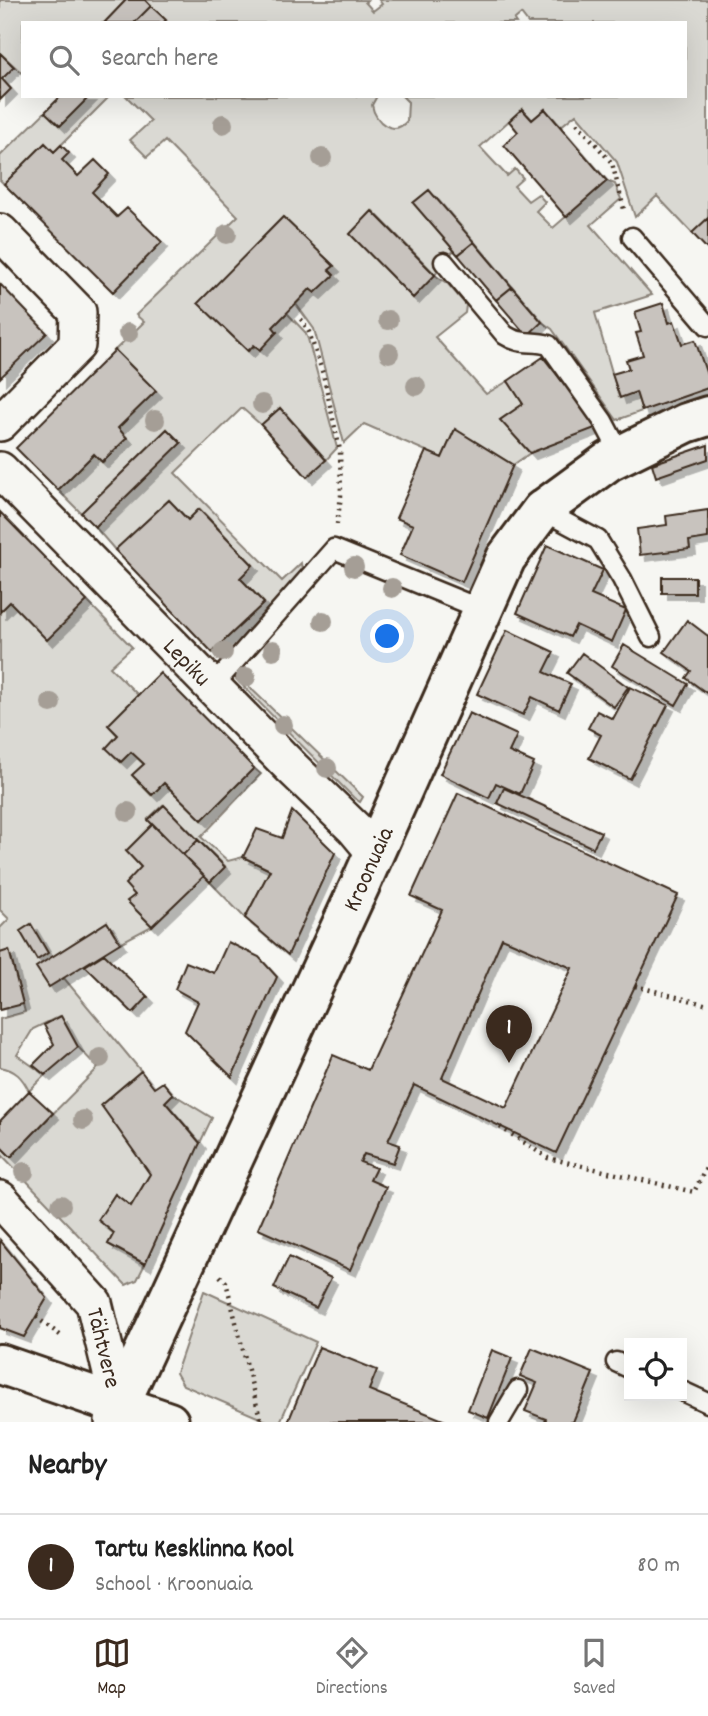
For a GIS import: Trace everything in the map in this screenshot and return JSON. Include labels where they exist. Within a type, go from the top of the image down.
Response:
[{"type":"main road","name":"Kroonuaia","points":[[116,1414],[375,853],[506,558],[542,510],[609,461],[686,423],[708,416]]},
{"type":"main road","points":[[0,1364],[116,1414],[169,1422]]},
{"type":"street","points":[[0,232],[78,312],[77,345],[0,423]]},
{"type":"street","name":"Lepiku","points":[[0,470],[355,829],[375,853]]},
{"type":"street","name":"Tähtvere","points":[[0,1199],[94,1303],[116,1414]]},
{"type":"lane","points":[[632,237],[708,326]]},
{"type":"lane","points":[[444,262],[505,335],[517,343],[538,342],[549,345],[603,421],[621,455]]},
{"type":"lane","points":[[542,510],[598,540],[622,579],[651,637]]},
{"type":"lane","points":[[212,687],[334,549],[483,610]]},
{"type":"lane","points":[[499,1422],[518,1390]]},
{"type":"lane","points":[[687,1393],[708,1403]]},
{"type":"path","points":[[577,123],[612,163],[632,237]]},
{"type":"path","points":[[300,319],[309,332],[323,374],[340,450],[341,496],[334,549]]},
{"type":"path","points":[[635,986],[708,1005]]},
{"type":"path","points":[[500,1127],[548,1158],[694,1192],[708,1164]]},
{"type":"path","points":[[219,1275],[226,1282],[260,1418],[258,1422]]},
{"type":"path","points":[[36,1317],[60,1335]]},
{"type":"shaded area","points":[[0,0],[126,0],[106,21],[21,21],[21,72],[0,53]]},
{"type":"shaded area","points":[[145,0],[367,0],[365,2],[373,11],[382,4],[379,0],[708,0],[708,218],[692,233],[657,196],[635,217],[617,162],[576,114],[560,127],[545,109],[532,120],[522,109],[480,147],[507,176],[515,169],[523,178],[514,186],[528,201],[538,194],[545,202],[536,211],[553,228],[607,181],[615,184],[621,199],[591,225],[652,295],[595,313],[619,397],[636,392],[642,411],[617,420],[552,329],[542,322],[474,242],[414,204],[454,250],[435,275],[448,284],[466,305],[465,313],[435,337],[486,394],[508,381],[523,404],[500,420],[530,453],[513,465],[455,429],[442,458],[364,424],[344,443],[314,329],[296,304],[310,289],[315,293],[333,275],[329,270],[334,266],[283,217],[199,303],[248,351],[277,332],[273,327],[287,313],[308,339],[337,448],[326,460],[280,408],[261,425],[242,408],[175,473],[282,581],[301,563],[303,577],[222,662],[212,652],[264,603],[240,578],[253,565],[200,509],[188,520],[169,500],[115,550],[95,527],[180,443],[167,429],[81,513],[58,490],[94,454],[103,462],[126,438],[118,428],[156,391],[115,350],[144,322],[136,315],[238,216],[165,141],[147,157],[130,140],[151,121],[128,98],[376,98],[372,105],[377,117],[385,125],[396,128],[407,121],[408,102],[404,98],[687,98],[687,21],[526,21],[521,14],[514,20],[161,21]],"holes":[[[373,211],[435,274],[413,298],[350,234]]]},
{"type":"shaded area","points":[[84,98],[108,98],[54,152],[45,143],[4,184],[0,180],[0,156],[45,112]]},
{"type":"shaded area","points":[[87,601],[132,647],[110,667],[138,695],[108,725],[144,764],[132,775],[151,795],[164,783],[202,819],[254,768],[261,774],[201,837],[228,861],[243,857],[270,870],[245,918],[210,882],[225,866],[163,805],[148,819],[153,824],[126,851],[141,867],[135,895],[128,901],[152,926],[120,943],[107,922],[37,967],[49,987],[64,978],[141,1071],[101,1105],[150,1174],[131,1206],[115,1194],[99,1220],[114,1233],[108,1244],[145,1264],[137,1280],[126,1285],[0,1153],[0,1146],[11,1156],[98,1068],[78,1047],[60,1016],[33,1029],[17,1055],[45,1075],[29,1091],[18,1075],[0,1067],[0,1019],[25,1012],[9,951],[0,953],[0,928],[9,919],[0,910],[0,612],[10,602]]},
{"type":"shaded area","points":[[237,675],[363,797],[360,802],[235,678]]},
{"type":"shaded area","points":[[173,1094],[212,1118],[200,1143],[165,1102]]},
{"type":"shaded area","points":[[204,1291],[316,1342],[280,1422],[269,1422],[183,1385],[176,1373]]},
{"type":"building","points":[[126,0],[145,0],[151,6],[136,21],[106,21]]},
{"type":"building","points":[[151,6],[166,20],[165,21],[136,21]]},
{"type":"building","points":[[0,53],[14,67],[2,79],[11,89],[0,100]]},
{"type":"building","points":[[59,98],[88,98],[60,126],[45,112]]},
{"type":"building","points":[[522,109],[532,120],[545,109],[607,181],[566,217],[504,145],[518,132],[509,121]]},
{"type":"building","points":[[45,143],[54,152],[61,145],[69,153],[62,160],[78,176],[95,160],[109,174],[92,192],[117,217],[127,208],[162,242],[113,292],[4,184]]},
{"type":"building","points":[[429,190],[474,242],[458,255],[413,203]]},
{"type":"building","points":[[372,211],[435,275],[413,298],[350,234]]},
{"type":"building","points":[[283,217],[334,266],[329,270],[334,275],[315,293],[310,289],[273,327],[277,332],[260,350],[254,345],[248,351],[198,303]]},
{"type":"building","points":[[708,218],[708,250],[692,233]]},
{"type":"building","points":[[474,242],[512,287],[496,300],[458,255]]},
{"type":"building","points":[[0,284],[47,333],[0,378]]},
{"type":"building","points":[[512,287],[542,322],[527,336],[496,300]]},
{"type":"building","points":[[663,303],[669,323],[674,321],[682,344],[695,340],[708,378],[708,388],[642,411],[636,392],[620,398],[612,374],[629,369],[626,360],[643,355],[636,333],[641,332],[635,312]]},
{"type":"building","points":[[115,350],[156,391],[118,428],[127,438],[102,462],[94,454],[58,490],[16,448]]},
{"type":"building","points":[[543,357],[561,380],[564,378],[595,428],[530,453],[500,420],[523,404],[508,381]]},
{"type":"building","points":[[280,408],[326,460],[307,477],[261,425]]},
{"type":"building","points":[[167,429],[181,443],[95,527],[81,513]]},
{"type":"building","points":[[455,429],[513,465],[462,582],[400,555],[413,525],[396,518],[426,451],[442,458]]},
{"type":"building","points":[[708,445],[708,459],[656,477],[652,464]]},
{"type":"building","points":[[169,500],[188,520],[199,509],[253,565],[240,578],[264,603],[212,652],[115,550]]},
{"type":"building","points":[[708,510],[708,538],[689,541],[690,549],[640,555],[637,529],[667,525],[666,516]]},
{"type":"building","points":[[0,512],[87,601],[47,640],[10,602],[0,612]]},
{"type":"building","points":[[547,545],[603,570],[591,595],[626,610],[612,642],[576,625],[570,637],[517,613]]},
{"type":"building","points":[[662,577],[695,577],[695,593],[662,593]]},
{"type":"building","points":[[687,620],[708,636],[708,694],[686,678],[691,671],[664,652]]},
{"type":"building","points":[[507,630],[554,652],[544,672],[571,684],[559,710],[532,697],[523,715],[477,694]]},
{"type":"building","points":[[624,645],[688,684],[676,705],[612,666]]},
{"type":"building","points":[[582,653],[628,687],[614,707],[567,673]]},
{"type":"building","points":[[160,673],[254,768],[202,820],[164,783],[152,795],[132,775],[144,764],[131,752],[121,762],[106,748],[118,735],[108,725]]},
{"type":"building","points":[[630,687],[668,705],[630,779],[589,758],[601,735],[588,728],[597,711],[613,719]]},
{"type":"building","points":[[469,713],[517,735],[509,752],[534,763],[520,794],[496,783],[489,798],[440,774]]},
{"type":"building","points":[[504,788],[601,832],[593,848],[497,803]]},
{"type":"building","points":[[458,793],[678,895],[556,1153],[414,1085],[388,1141],[400,1145],[393,1163],[364,1154],[360,1162],[376,1168],[370,1180],[386,1187],[350,1270],[258,1229],[333,1055],[368,1070],[442,910],[411,896]],"holes":[[[502,938],[572,968],[506,1108],[442,1078]]]},
{"type":"building","points":[[164,805],[198,840],[183,855],[148,820]]},
{"type":"building","points":[[292,811],[335,853],[288,955],[245,918],[270,870],[243,857],[257,829],[282,838]]},
{"type":"building","points":[[153,824],[204,876],[152,926],[127,901],[135,895],[125,884],[141,867],[126,851]]},
{"type":"building","points":[[198,840],[225,867],[210,882],[183,855]]},
{"type":"building","points":[[107,922],[120,943],[49,987],[36,967]]},
{"type":"building","points":[[31,924],[48,953],[37,960],[20,931]]},
{"type":"building","points":[[228,942],[259,957],[277,977],[232,1077],[185,1031],[198,1002],[175,989],[186,962],[214,973]]},
{"type":"building","points":[[9,950],[23,1004],[0,1010],[0,953]]},
{"type":"building","points":[[104,954],[148,997],[133,1013],[85,966]]},
{"type":"building","points":[[61,1016],[78,1047],[45,1075],[33,1065],[54,1044],[44,1025]]},
{"type":"building","points":[[141,1071],[154,1088],[163,1082],[173,1094],[165,1102],[200,1143],[145,1264],[108,1244],[114,1233],[98,1220],[115,1194],[131,1206],[150,1174],[101,1105]]},
{"type":"building","points":[[29,1091],[53,1113],[11,1157],[0,1146],[0,1121]]},
{"type":"building","points":[[0,1240],[47,1298],[24,1337],[0,1328]]},
{"type":"building","points":[[289,1257],[331,1278],[316,1308],[274,1288]]},
{"type":"building","points":[[319,1347],[377,1370],[369,1390],[448,1422],[288,1422]]},
{"type":"building","points":[[532,1348],[593,1373],[573,1422],[545,1422],[546,1419],[525,1411],[537,1383],[520,1376]]},
{"type":"building","points":[[492,1350],[512,1358],[488,1418],[468,1410]]},
{"type":"place","name":"Tartu Kesklinna Kool","points":[[509,1063]]}]
